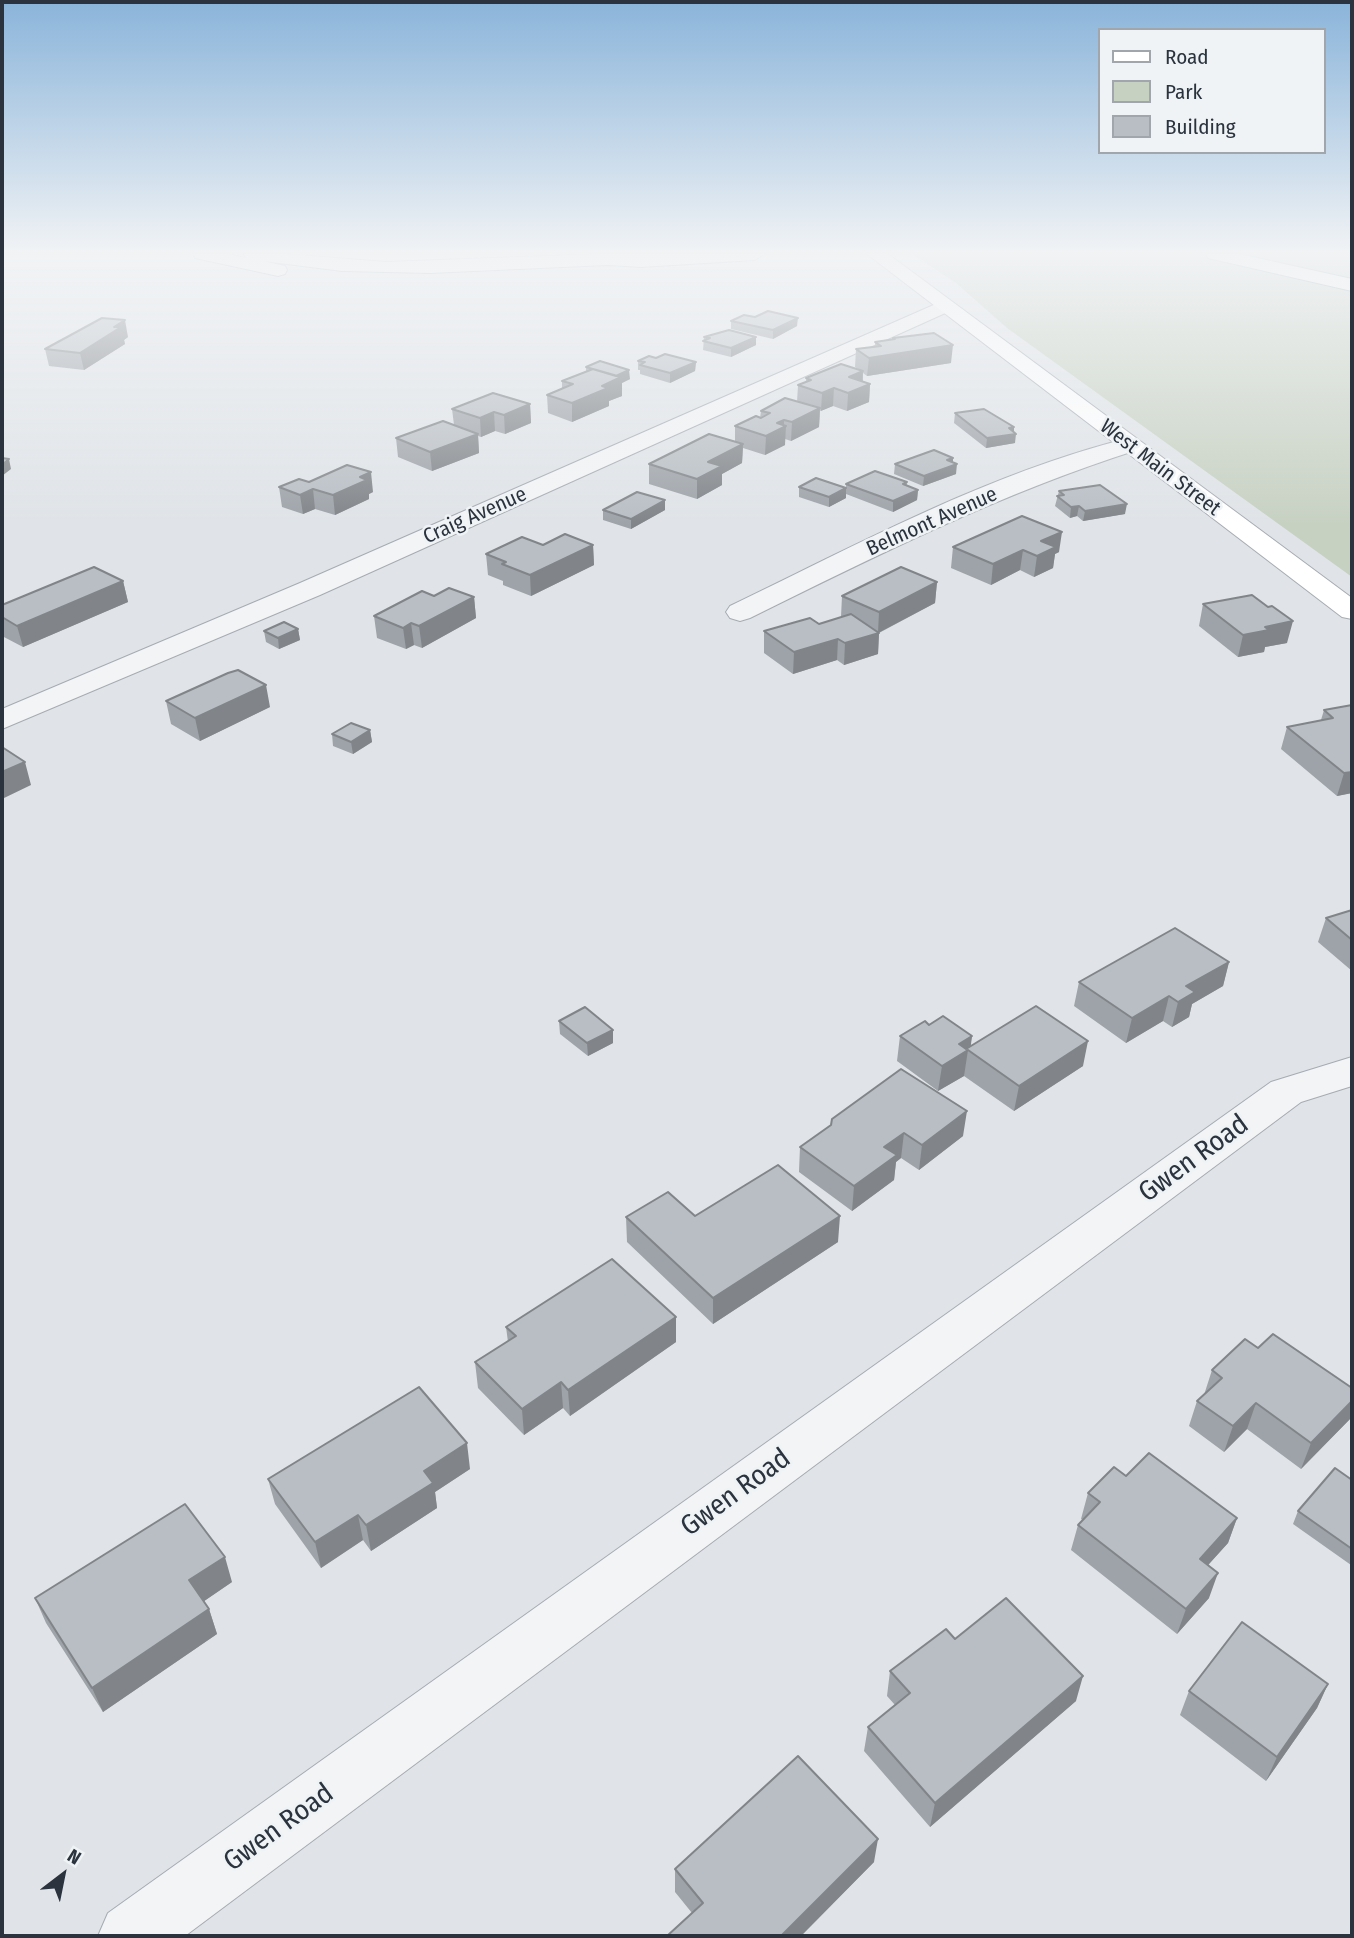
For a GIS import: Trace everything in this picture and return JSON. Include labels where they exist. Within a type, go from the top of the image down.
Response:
[{"type":"main road","name":"West Main Street","points":[[996,344],[1352,611]]},
{"type":"street","name":"Craig Avenue","points":[[2,720],[347,572],[859,344]]},
{"type":"street","name":"Belmont Avenue","points":[[740,612],[881,544],[992,495],[1071,462],[1129,445]]},
{"type":"street","name":"Gwen Road","points":[[131,1936],[1286,1092],[1352,1071]]},
{"type":"green space","points":[[1030,344],[1352,344],[1352,577]]},
{"type":"building","points":[[53,344],[93,344],[80,353],[45,349]]},
{"type":"building","points":[[717,344],[739,344],[731,348]]},
{"type":"building","points":[[879,344],[953,345],[869,358],[856,349],[881,346]]},
{"type":"building","points":[[665,354],[696,362],[670,373],[640,365],[645,362],[638,361]]},
{"type":"building","points":[[600,361],[629,370],[616,376],[586,367]]},
{"type":"building","points":[[841,364],[863,371],[849,377],[870,384],[848,393],[834,388],[822,393],[798,385],[811,380],[806,378]]},
{"type":"building","points":[[593,369],[621,377],[602,386],[608,388],[572,403],[547,395],[573,384],[562,381]]},
{"type":"building","points":[[493,393],[530,404],[504,415],[494,412],[480,418],[452,409]]},
{"type":"building","points":[[785,398],[820,408],[792,422],[784,420],[777,423],[786,426],[766,436],[735,426],[770,413],[761,411]]},
{"type":"building","points":[[984,409],[1014,427],[1009,428],[1016,434],[987,438],[955,413]]},
{"type":"building","points":[[443,421],[478,434],[430,452],[396,438]]},
{"type":"building","points":[[709,434],[743,444],[708,462],[722,466],[697,479],[649,464]]},
{"type":"building","points":[[934,450],[953,458],[947,460],[957,464],[924,476],[895,464]]},
{"type":"building","points":[[347,465],[371,472],[360,477],[367,480],[333,495],[313,489],[300,495],[279,487],[299,479],[309,482]]},
{"type":"building","points":[[875,471],[907,482],[903,484],[918,490],[893,501],[846,484]]},
{"type":"building","points":[[816,478],[846,488],[829,497],[799,487]]},
{"type":"building","points":[[1100,485],[1127,504],[1085,511],[1079,506],[1071,507],[1057,496],[1064,495],[1059,491]]},
{"type":"building","points":[[637,492],[665,500],[631,519],[603,510]]},
{"type":"building","points":[[1022,516],[1062,532],[1041,541],[1056,547],[1037,556],[1023,550],[993,564],[953,547]]},
{"type":"building","points":[[565,534],[593,545],[530,575],[502,564],[506,562],[486,554],[522,537],[543,545]]},
{"type":"building","points":[[94,567],[123,581],[17,626],[2,617],[2,605]]},
{"type":"building","points":[[901,567],[937,582],[879,612],[842,596]]},
{"type":"building","points":[[449,588],[474,597],[419,626],[411,623],[403,628],[374,616],[422,591],[434,596]]},
{"type":"building","points":[[1252,595],[1293,621],[1265,627],[1269,630],[1243,635],[1203,604]]},
{"type":"building","points":[[851,614],[879,633],[845,643],[838,639],[794,652],[764,631],[810,618],[819,624]]},
{"type":"building","points":[[284,622],[298,629],[278,638],[264,631]]},
{"type":"building","points":[[238,670],[266,685],[195,718],[166,701],[228,673]]},
{"type":"building","points":[[1352,705],[1352,772],[1344,773],[1287,727],[1333,718],[1324,710]]},
{"type":"building","points":[[351,723],[370,730],[351,742],[332,734]]},
{"type":"building","points":[[2,747],[25,762],[2,772]]},
{"type":"building","points":[[1352,910],[1352,940],[1326,918]]},
{"type":"building","points":[[1175,928],[1229,962],[1186,986],[1195,992],[1178,1002],[1169,996],[1132,1018],[1079,982]]},
{"type":"building","points":[[1036,1006],[1088,1041],[1019,1086],[968,1050],[942,1066],[900,1036],[925,1021],[929,1025],[943,1016],[972,1036],[959,1044],[966,1049]]},
{"type":"building","points":[[585,1007],[613,1030],[587,1043],[559,1021]]},
{"type":"building","points":[[901,1069],[967,1111],[922,1145],[904,1133],[884,1147],[897,1155],[854,1186],[800,1147],[831,1125],[832,1119]]},
{"type":"building","points":[[778,1165],[840,1216],[713,1298],[626,1217],[668,1192],[695,1216]]},
{"type":"building","points":[[612,1259],[676,1317],[568,1390],[561,1382],[522,1409],[475,1362],[516,1336],[506,1327]]},
{"type":"building","points":[[1273,1334],[1352,1388],[1352,1401],[1311,1443],[1256,1403],[1233,1426],[1197,1401],[1222,1378],[1212,1370],[1245,1339],[1258,1348]]},
{"type":"building","points":[[419,1387],[467,1443],[424,1471],[433,1483],[366,1525],[358,1515],[315,1542],[268,1479]]},
{"type":"building","points":[[1149,1453],[1237,1518],[1200,1559],[1218,1573],[1186,1609],[1078,1525],[1100,1502],[1088,1493],[1114,1467],[1126,1476]]},
{"type":"building","points":[[1335,1468],[1352,1480],[1352,1549],[1298,1511]]},
{"type":"building","points":[[185,1504],[225,1557],[189,1580],[209,1609],[92,1688],[35,1598]]},
{"type":"building","points":[[1006,1598],[1083,1676],[935,1803],[868,1727],[910,1693],[890,1671],[946,1629],[955,1639]]},
{"type":"building","points":[[1242,1622],[1328,1684],[1277,1757],[1189,1691]]},
{"type":"building","points":[[798,1756],[878,1839],[781,1936],[667,1936],[703,1903],[675,1869]]}]
